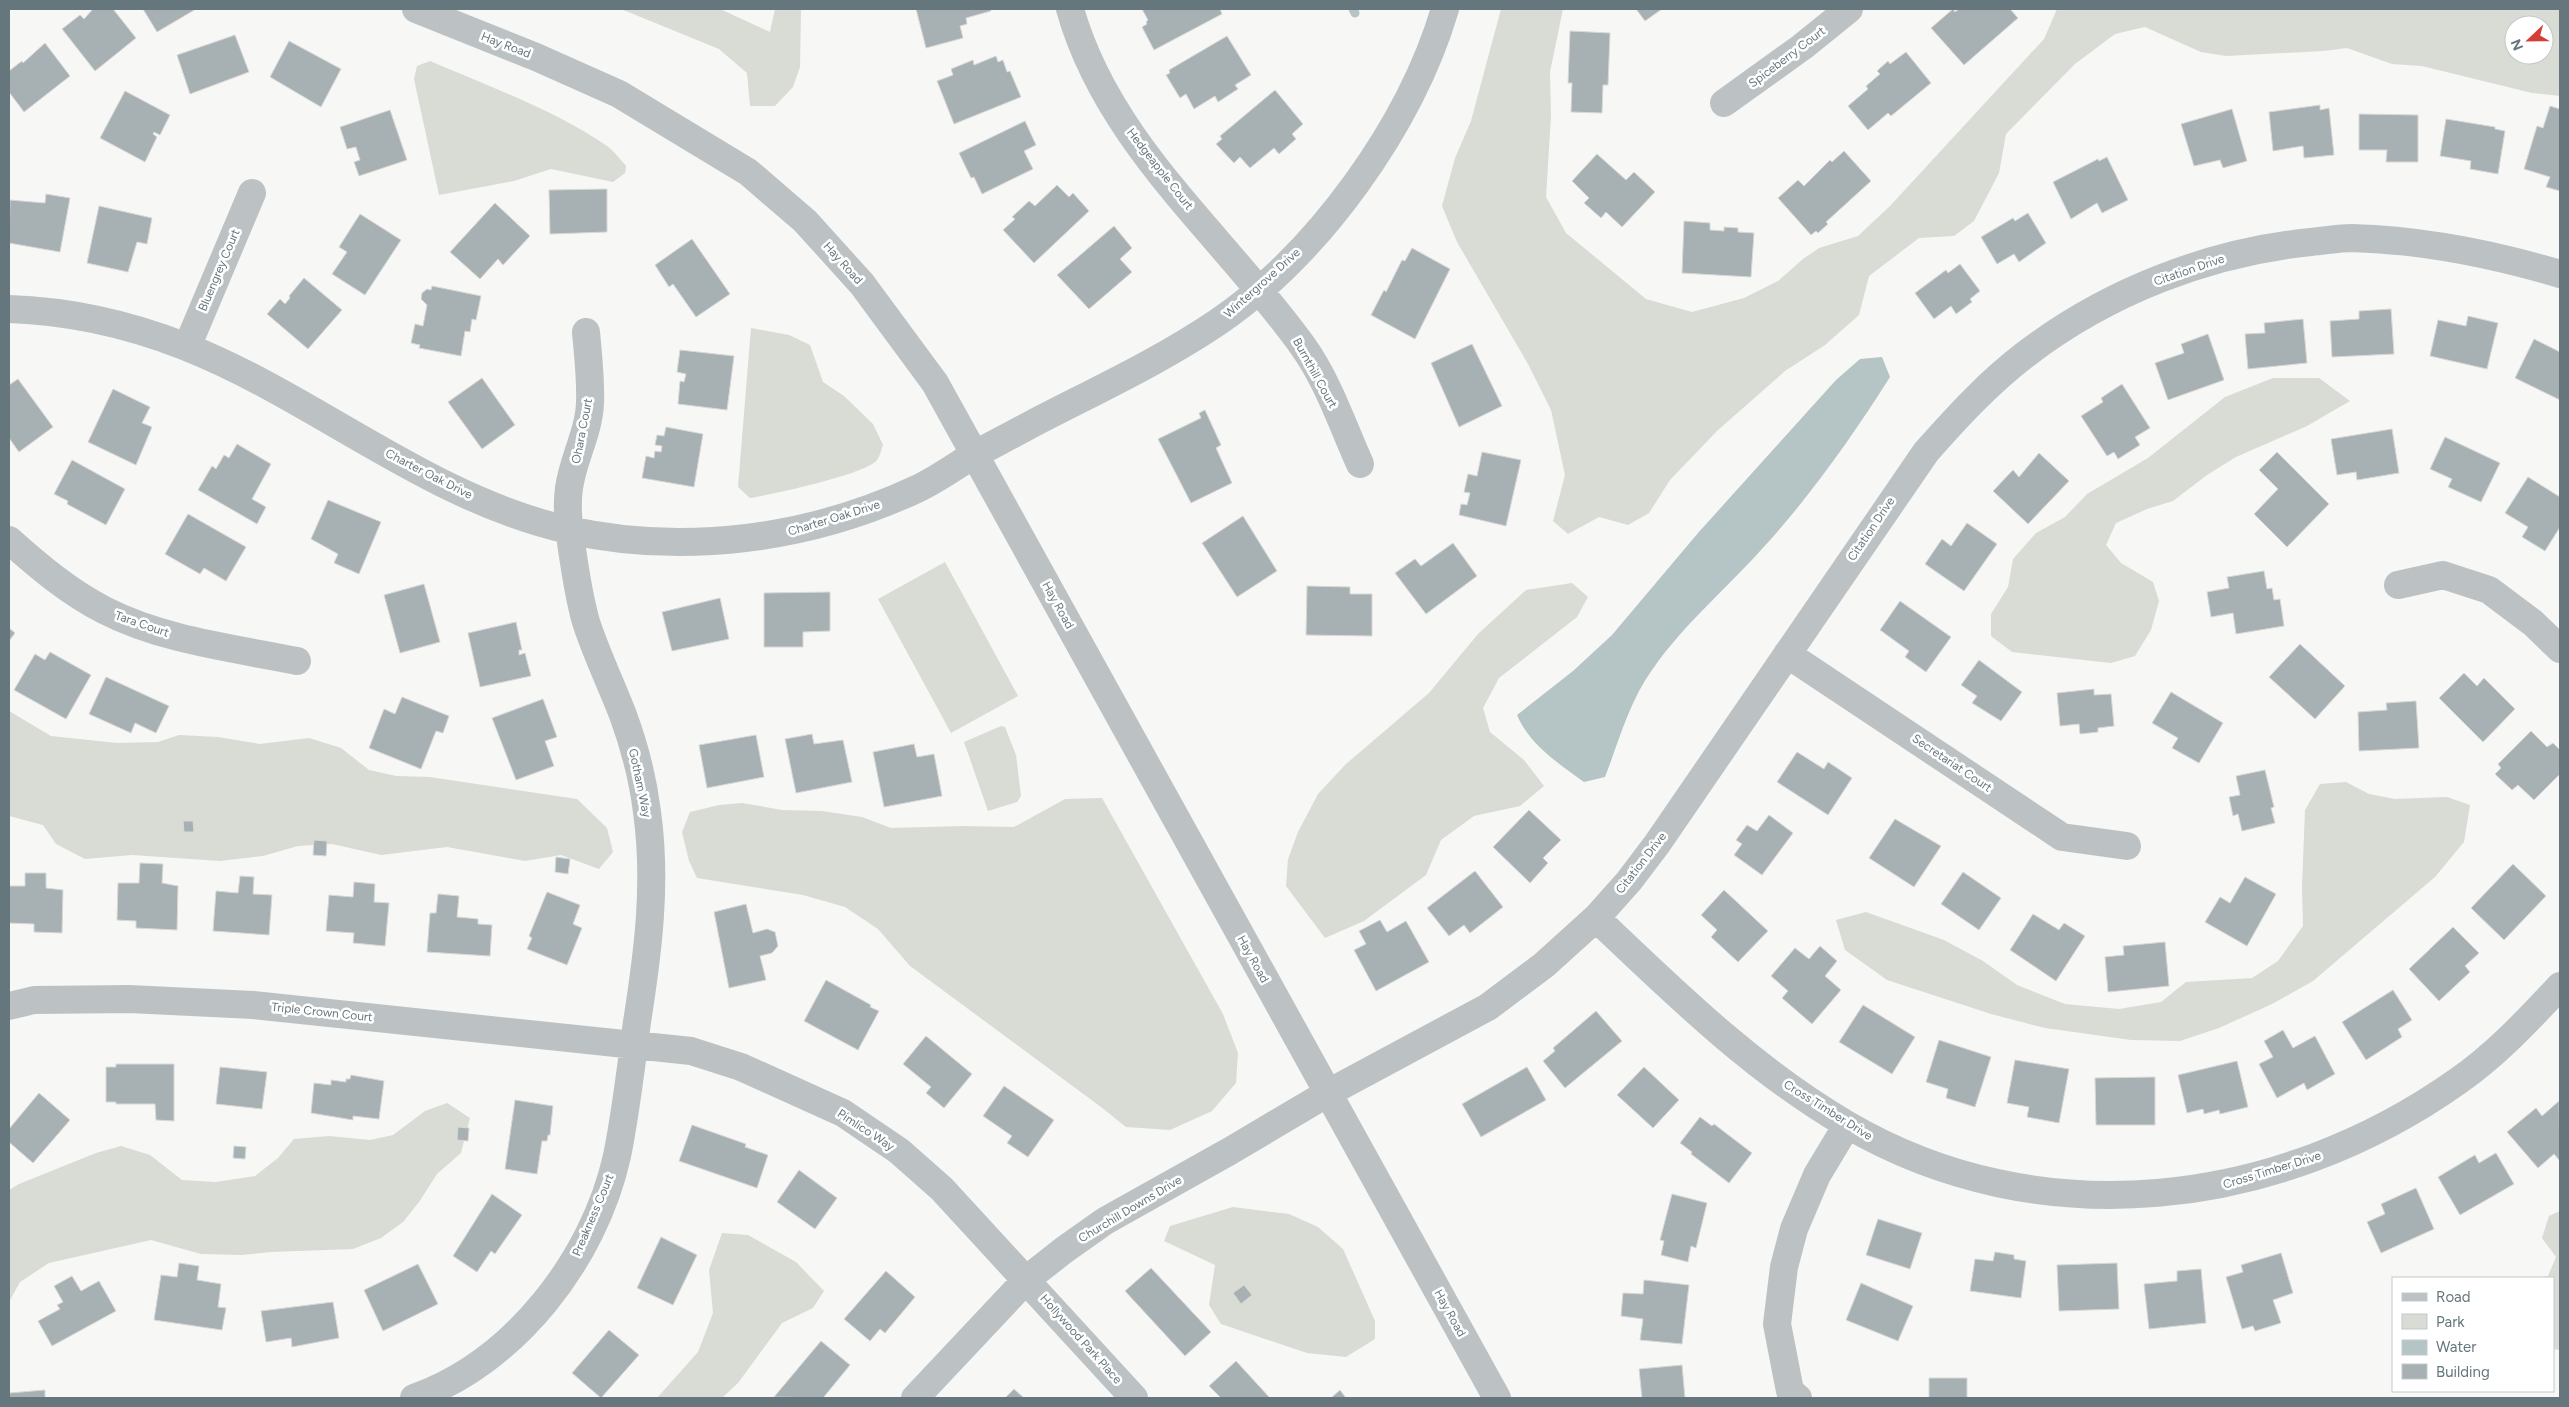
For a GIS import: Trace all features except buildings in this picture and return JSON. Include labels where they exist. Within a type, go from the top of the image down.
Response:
[{"type":"street","name":"Hay Road","points":[[416,9],[536,57],[619,94],[748,172],[805,221],[862,284],[935,383],[976,454],[1497,1398]]},
{"type":"street","name":"Hedgeapple Court","points":[[1070,9],[1092,68],[1115,110],[1137,143],[1258,290]]},
{"type":"street","name":"Wintergrove Drive","points":[[976,454],[1182,345],[1222,319],[1258,290],[1312,238],[1358,182],[1413,91],[1444,9]]},
{"type":"street","name":"Spiceberry Court","points":[[1724,103],[1802,47],[1849,9]]},
{"type":"street","name":"Bluengrey Court","points":[[187,347],[252,193]]},
{"type":"street","name":"Citation Drive","points":[[1328,1093],[1488,1007],[1544,966],[1596,918],[1629,881],[1657,844],[1926,452],[1973,400],[2026,354],[2084,316],[2126,294],[2169,276],[2235,254],[2281,245],[2351,238],[2422,244],[2494,255],[2560,274]]},
{"type":"street","name":"Burnthill Court","points":[[1258,290],[1304,347],[1327,389],[1360,464]]},
{"type":"street","name":"Charter Oak Drive","points":[[9,309],[62,314],[110,323],[187,347],[235,370],[455,491],[513,514],[569,530],[626,539],[678,542],[731,540],[783,533],[832,521],[882,504],[923,486],[976,454]]},
{"type":"street","name":"Ohara Court","points":[[569,530],[569,488],[590,404],[586,332]]},
{"type":"street","name":"Gotham Way","points":[[569,530],[575,573],[586,623],[623,717],[647,810],[652,869],[651,930],[634,1045]]},
{"type":"street","name":"Tara Court","points":[[9,540],[40,568],[105,611],[140,625],[191,640],[296,661]]},
{"type":"street","points":[[2398,585],[2443,575],[2489,590],[2533,623],[2560,649]]},
{"type":"street","name":"Secretariat Court","points":[[1786,654],[2062,837],[2127,846]]},
{"type":"street","name":"Cross Timber Drive","points":[[1596,918],[1730,1041],[1803,1096],[1847,1125],[1910,1155],[1946,1168],[2019,1187],[2056,1192],[2131,1196],[2216,1186],[2253,1178],[2334,1151],[2398,1120],[2460,1080],[2516,1032],[2560,986]]},
{"type":"street","name":"Triple Crown Court","points":[[9,1006],[34,1000],[129,999],[253,1005],[634,1045]]},
{"type":"street","name":"Pimlico Way","points":[[634,1045],[691,1052],[741,1067],[843,1113],[899,1151],[942,1188],[1027,1279]]},
{"type":"street","name":"Preakness Court","points":[[414,1398],[461,1375],[494,1353],[528,1322],[570,1268],[604,1194],[616,1157],[634,1045]]},
{"type":"street","name":"Churchill Downs Drive","points":[[915,1398],[1027,1279],[1064,1250],[1105,1221],[1230,1151],[1328,1093]]},
{"type":"street","points":[[1798,1398],[1790,1391],[1778,1324],[1784,1266],[1794,1229],[1816,1175],[1847,1125]]},
{"type":"street","name":"Hollywood Park Place","points":[[1027,1279],[1134,1398]]},
{"type":"green space","points":[[621,9],[720,9],[770,32],[775,9],[801,9],[800,67],[793,87],[775,106],[750,106],[747,73],[719,49]]},
{"type":"green space","points":[[1501,9],[1563,9],[1550,72],[1551,116],[1546,197],[1566,233],[1646,299],[1692,312],[1744,298],[1778,281],[1819,248],[1858,236],[1890,206],[2044,39],[2057,9],[2560,9],[2560,96],[2532,93],[2422,66],[2392,64],[2347,48],[2226,56],[2201,52],[2145,27],[2115,34],[2075,64],[2006,134],[1999,173],[1974,221],[1954,236],[1919,238],[1869,276],[1859,315],[1825,345],[1785,371],[1717,431],[1670,480],[1649,513],[1628,525],[1599,517],[1568,534],[1553,521],[1565,475],[1551,410],[1528,364],[1457,242],[1442,206],[1455,158],[1471,121]]},
{"type":"green space","points":[[430,61],[521,99],[587,133],[615,153],[626,166],[625,173],[613,182],[551,169],[514,181],[439,195],[414,79],[417,66]]},
{"type":"green space","points":[[751,328],[789,335],[810,345],[823,382],[844,396],[873,424],[883,445],[877,460],[869,466],[838,477],[761,496],[750,498],[738,487]]},
{"type":"green space","points":[[2273,378],[2319,378],[2350,401],[2307,426],[2236,457],[2207,475],[2173,501],[2147,509],[2116,523],[2106,545],[2121,563],[2153,582],[2159,601],[2151,630],[2135,656],[2111,663],[2012,652],[1991,636],[1991,614],[2008,587],[2013,559],[2036,533],[2065,517],[2087,494],[2148,458],[2225,397]]},
{"type":"green space","points":[[945,562],[1018,696],[951,733],[878,599]]},
{"type":"green space","points":[[1572,583],[1588,597],[1577,617],[1499,678],[1483,708],[1490,732],[1524,760],[1544,786],[1520,806],[1474,816],[1441,840],[1426,875],[1364,921],[1325,938],[1286,886],[1288,859],[1298,832],[1318,794],[1346,764],[1429,693],[1478,634],[1526,590]]},
{"type":"green space","points":[[9,711],[51,736],[117,743],[158,742],[179,735],[218,737],[260,744],[309,738],[341,748],[369,770],[396,776],[430,777],[577,799],[607,828],[613,852],[599,869],[561,855],[525,861],[447,847],[381,855],[332,844],[298,846],[263,856],[220,861],[132,855],[85,859],[56,844],[43,825],[9,816]]},
{"type":"green space","points":[[1001,726],[1005,727],[1016,755],[1021,796],[1017,802],[988,811],[964,742]]},
{"type":"green space","points":[[2346,782],[2369,794],[2395,799],[2447,797],[2470,805],[2464,842],[2435,877],[2313,981],[2272,1004],[2219,1028],[2180,1041],[2131,1040],[2045,1028],[1991,1014],[1887,980],[1845,950],[1836,920],[1866,912],[1944,940],[1983,961],[2017,985],[2065,1004],[2119,1009],[2161,1002],[2186,982],[2252,978],[2278,961],[2303,926],[2302,887],[2305,810],[2320,784]]},
{"type":"green space","points":[[1102,798],[1223,1014],[1238,1053],[1236,1083],[1212,1111],[1170,1130],[1126,1127],[910,966],[878,929],[845,907],[803,895],[697,878],[689,861],[682,832],[690,812],[719,805],[742,803],[782,810],[822,811],[862,817],[891,828],[1014,827],[1065,799]]},
{"type":"green space","points":[[447,1103],[470,1118],[461,1153],[437,1174],[403,1222],[381,1238],[353,1249],[242,1255],[201,1254],[151,1240],[49,1263],[20,1282],[9,1302],[9,1190],[19,1184],[96,1153],[121,1146],[150,1155],[182,1180],[216,1182],[255,1176],[278,1158],[294,1139],[329,1136],[370,1140],[393,1135],[425,1111]]},
{"type":"green space","points":[[1233,1207],[1289,1214],[1318,1227],[1343,1249],[1375,1321],[1375,1339],[1346,1357],[1307,1353],[1221,1324],[1209,1305],[1215,1265],[1164,1241],[1170,1226]]},
{"type":"green space","points":[[2560,1211],[2560,1350],[2554,1349],[2554,1277],[2542,1277],[2548,1276],[2556,1257],[2542,1238],[2549,1216]]},
{"type":"green space","points":[[722,1233],[748,1235],[796,1262],[824,1291],[813,1308],[782,1323],[738,1383],[722,1398],[657,1398],[698,1352],[713,1313],[709,1270]]},
{"type":"water","points":[[1882,357],[1890,377],[1861,422],[1829,466],[1779,530],[1677,638],[1644,682],[1631,708],[1605,777],[1584,782],[1555,761],[1529,735],[1517,715],[1573,671],[1612,635],[1698,533],[1836,380],[1860,359]]},
{"type":"waterway","points":[[1353,9],[1355,13]]}]
